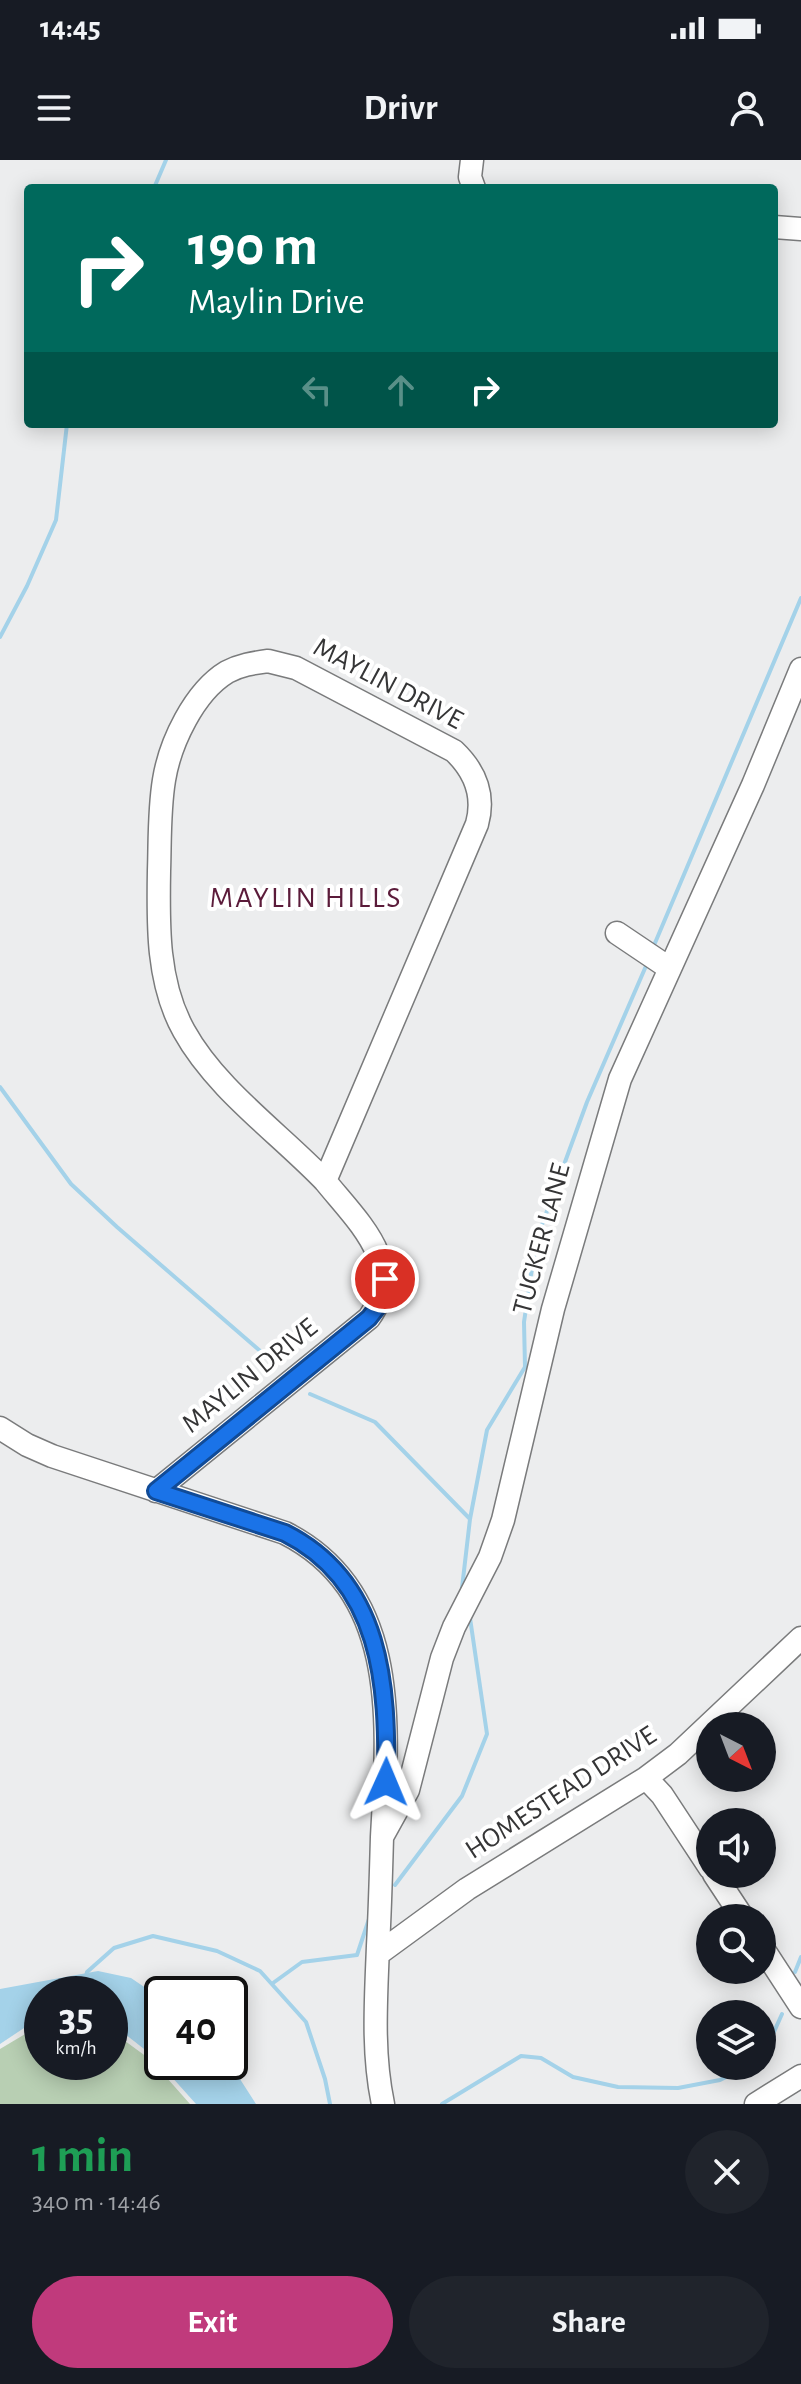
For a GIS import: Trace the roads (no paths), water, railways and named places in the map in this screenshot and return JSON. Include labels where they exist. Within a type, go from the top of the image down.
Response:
[{"type":"street","points":[[472,160],[473,184]]},
{"type":"street","points":[[778,227],[801,229]]},
{"type":"street","name":"MAYLIN DRIVE","points":[[156,1491],[369,1318],[379,1305],[385,1279],[378,1252],[325,1181],[213,1074],[196,1052],[171,1003],[162,958],[159,892],[164,776],[171,751],[198,702],[214,682],[236,668],[251,663],[268,661],[296,668],[454,751],[473,774],[479,788],[477,824],[325,1181]]},
{"type":"street","name":"TUCKER LANE","points":[[382,1837],[408,1790],[442,1658],[454,1627],[490,1557],[503,1520],[553,1309],[620,1079],[753,785],[801,669]]},
{"type":"street","points":[[617,933],[669,968]]},
{"type":"street","points":[[0,1428],[52,1456],[272,1529],[304,1543],[325,1559],[353,1593],[374,1643],[385,1697],[386,1744],[374,2013],[383,2104]]},
{"type":"street","name":"HOMESTEAD DRIVE","points":[[378,1954],[467,1889],[646,1778],[678,1754],[801,1638]]},
{"type":"street","points":[[646,1778],[662,1795],[696,1847]]},
{"type":"street","points":[[776,1969],[801,2007]]},
{"type":"street","points":[[756,2104],[801,2076]]},
{"type":"water","points":[[98,1971],[122,1976],[71,1976]]},
{"type":"water","points":[[128,1977],[144,1987],[144,2049],[128,2036]]},
{"type":"water","points":[[24,1985],[24,2028],[0,2044],[0,1989]]},
{"type":"water","points":[[174,2080],[241,2080],[256,2104],[196,2104]]},
{"type":"waterway","points":[[156,184],[166,160]]},
{"type":"waterway","points":[[0,637],[56,520],[67,428]]},
{"type":"waterway","points":[[655,943],[801,598]]},
{"type":"waterway","points":[[462,1588],[470,1519],[487,1430],[525,1367],[524,1322],[536,1241],[587,1102],[646,966]]},
{"type":"waterway","points":[[0,1087],[71,1184],[266,1356]]},
{"type":"waterway","points":[[310,1394],[375,1422],[470,1519]]},
{"type":"waterway","points":[[395,1885],[462,1796],[487,1734],[470,1618]]},
{"type":"waterway","points":[[273,1983],[302,1962],[357,1955],[369,1919]]},
{"type":"waterway","points":[[86,1976],[114,1948],[153,1936],[217,1951],[260,1971],[306,2022],[330,2104]]},
{"type":"waterway","points":[[795,1972],[801,1957]]},
{"type":"waterway","points":[[776,2027],[782,2014]]},
{"type":"waterway","points":[[442,2104],[521,2056],[541,2058],[573,2077],[618,2087],[678,2088],[720,2080]]},
{"type":"district","name":"MAYLIN HILLS","points":[[306,898]]}]
